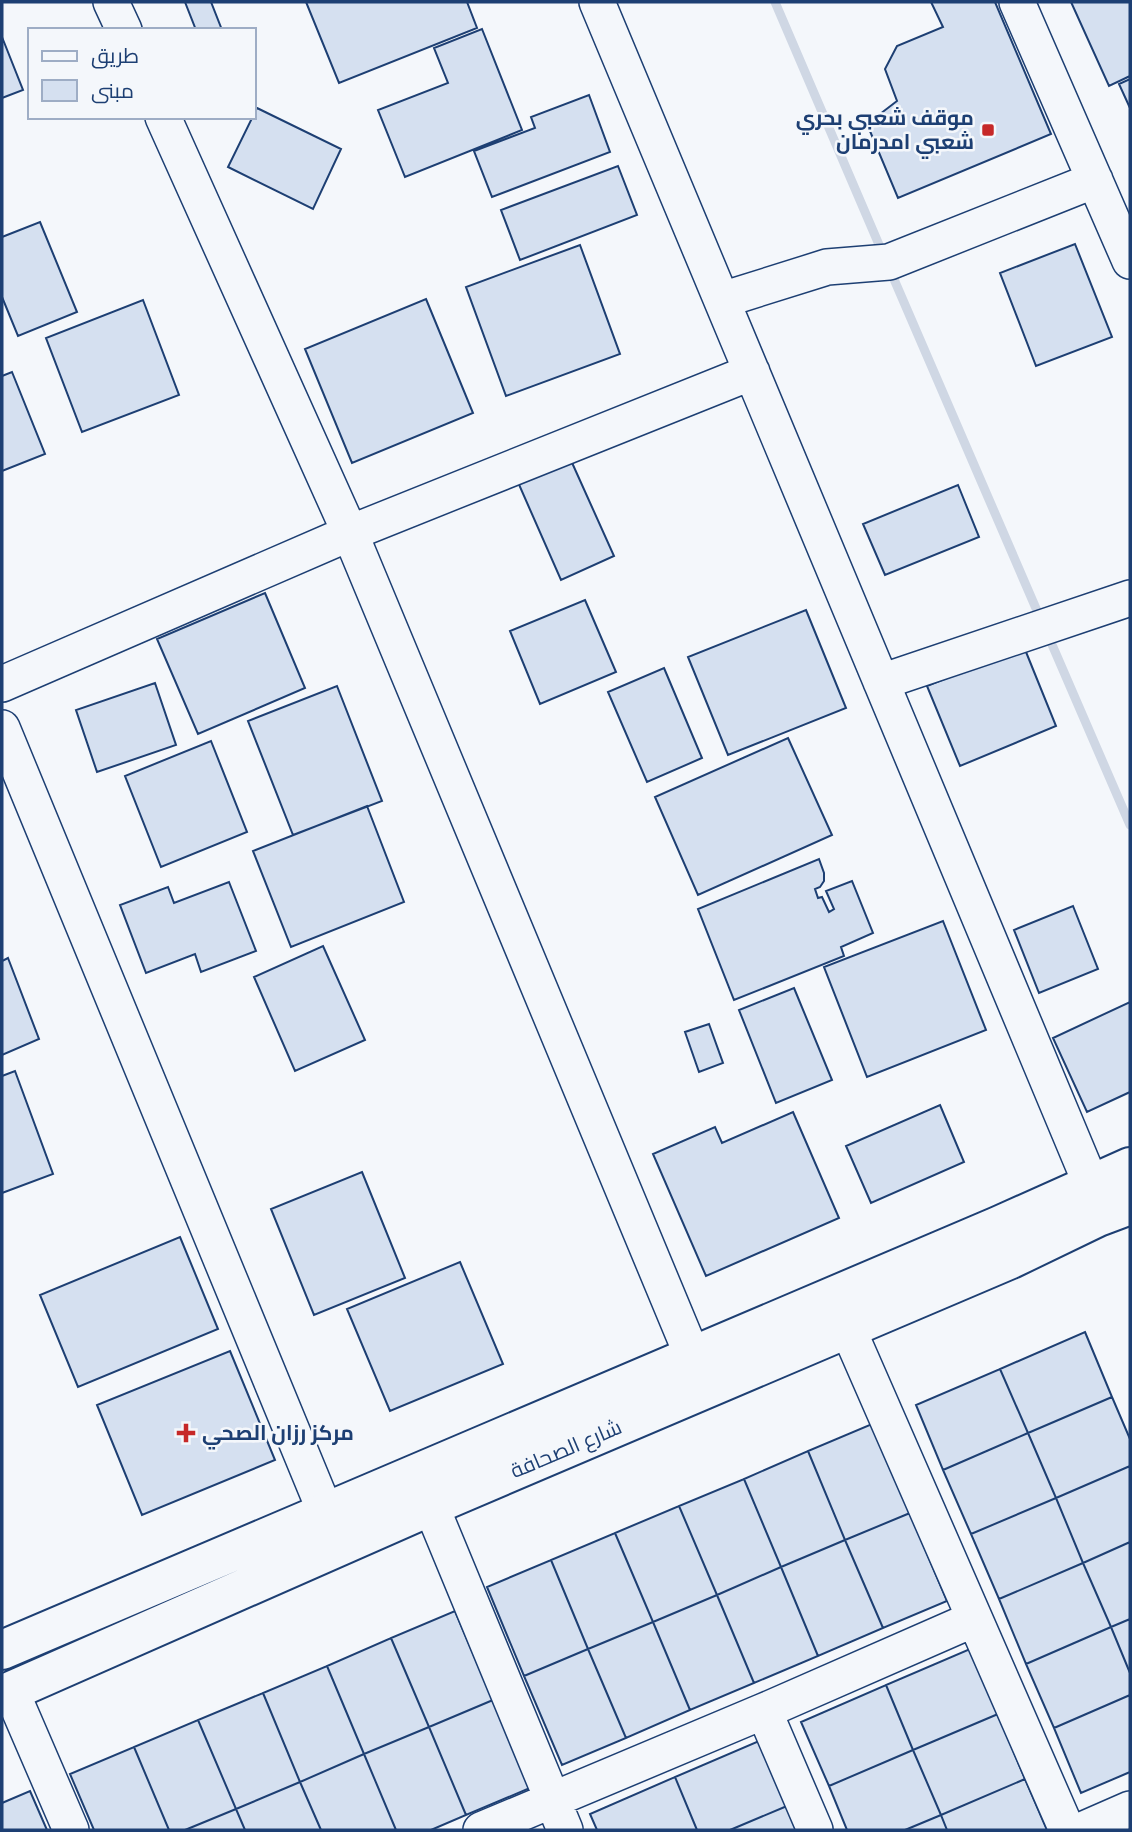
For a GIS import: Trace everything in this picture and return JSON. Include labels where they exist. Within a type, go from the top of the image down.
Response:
[{"type":"main road","name":"شارع الصحافة","points":[[3,1647],[998,1226],[1130,1167]]},
{"type":"main road","name":"شارع الصحافة","points":[[6,1693],[431,1506],[1012,1259],[1098,1217],[1130,1205]]},
{"type":"street","points":[[111,2],[123,28]]},
{"type":"street","points":[[597,2],[1091,1184]]},
{"type":"street","points":[[1017,2],[1130,261]]},
{"type":"street","points":[[164,119],[350,533],[692,1355]]},
{"type":"street","points":[[722,300],[827,267],[889,262],[1095,180]]},
{"type":"street","points":[[2,684],[350,533],[752,372]]},
{"type":"street","points":[[881,682],[1130,598]]},
{"type":"street","points":[[2,728],[325,1511]]},
{"type":"street","points":[[848,1329],[1067,1830]]},
{"type":"street","points":[[431,1506],[558,1815]]},
{"type":"street","points":[[481,1830],[558,1815],[764,1711],[974,1619]]},
{"type":"street","points":[[6,1693],[71,1830]]},
{"type":"street","points":[[764,1711],[815,1830]]},
{"type":"street","points":[[1082,1830],[1130,1809]]},
{"type":"building","points":[[185,2],[211,2],[221,28],[195,28]]},
{"type":"building","points":[[306,2],[467,2],[477,28],[339,83]]},
{"type":"building","points":[[931,2],[995,2],[1051,134],[898,198],[867,124],[897,101],[885,69],[897,46],[943,27]]},
{"type":"building","points":[[1071,2],[1130,2],[1130,76],[1109,86]]},
{"type":"building","points":[[482,29],[522,130],[405,177],[378,110],[448,83],[434,48]]},
{"type":"building","points":[[2,37],[23,90],[2,98]]},
{"type":"building","points":[[1130,79],[1130,108],[1119,84]]},
{"type":"building","points":[[589,95],[610,152],[492,197],[474,151],[535,128],[531,117]]},
{"type":"building","points":[[257,108],[341,149],[313,209],[228,167],[252,119],[256,119]]},
{"type":"building","points":[[618,166],[637,215],[520,260],[501,210]]},
{"type":"building","points":[[40,222],[77,312],[18,336],[2,297],[2,237]]},
{"type":"building","points":[[1075,244],[1112,337],[1036,366],[1000,273]]},
{"type":"building","points":[[580,245],[620,354],[506,396],[466,287]]},
{"type":"building","points":[[426,299],[473,413],[352,463],[305,349]]},
{"type":"building","points":[[143,300],[179,395],[82,432],[46,338]]},
{"type":"building","points":[[12,372],[45,454],[2,471],[2,376]]},
{"type":"building","points":[[569,456],[614,556],[561,580],[517,480]]},
{"type":"building","points":[[958,485],[979,537],[885,575],[863,524]]},
{"type":"building","points":[[265,593],[305,688],[198,734],[157,639]]},
{"type":"building","points":[[585,600],[616,672],[540,704],[510,631]]},
{"type":"building","points":[[806,610],[846,708],[728,755],[688,657]]},
{"type":"building","points":[[1024,647],[1056,726],[960,766],[927,686]]},
{"type":"building","points":[[664,668],[702,758],[647,782],[608,692]]},
{"type":"building","points":[[155,683],[176,745],[97,772],[76,710]]},
{"type":"building","points":[[337,686],[382,801],[293,835],[248,721]]},
{"type":"building","points":[[788,738],[832,835],[698,895],[655,797]]},
{"type":"building","points":[[211,741],[247,832],[161,867],[125,776]]},
{"type":"building","points":[[367,806],[404,902],[291,947],[253,851]]},
{"type":"building","points":[[819,859],[824,881],[815,889],[818,898],[822,897],[829,912],[834,909],[826,891],[852,881],[873,933],[841,947],[844,956],[734,1000],[698,909]]},
{"type":"building","points":[[229,882],[256,951],[201,972],[195,954],[146,973],[120,905],[168,887],[174,903]]},
{"type":"building","points":[[1073,906],[1098,969],[1039,993],[1014,930]]},
{"type":"building","points":[[943,921],[986,1030],[867,1077],[824,967]]},
{"type":"building","points":[[323,946],[365,1040],[295,1071],[254,977]]},
{"type":"building","points":[[8,958],[39,1039],[2,1055],[2,961]]},
{"type":"building","points":[[794,988],[832,1080],[776,1103],[739,1010]]},
{"type":"building","points":[[1130,1002],[1130,1092],[1087,1112],[1053,1038]]},
{"type":"building","points":[[709,1024],[723,1063],[699,1072],[685,1032]]},
{"type":"building","points":[[15,1071],[53,1174],[2,1193],[2,1076]]},
{"type":"building","points":[[940,1105],[964,1162],[871,1203],[846,1146]]},
{"type":"building","points":[[793,1112],[839,1218],[706,1276],[653,1154],[715,1127],[722,1143]]},
{"type":"building","points":[[362,1172],[405,1278],[314,1315],[271,1209]]},
{"type":"building","points":[[180,1237],[218,1329],[78,1387],[40,1295]]},
{"type":"building","points":[[460,1262],[503,1364],[390,1411],[347,1309]]},
{"type":"building","points":[[1085,1332],[1112,1397],[1028,1433],[1000,1369]]},
{"type":"building","name":"مركز رزان الصحي","points":[[230,1351],[275,1460],[142,1515],[97,1405]]},
{"type":"building","points":[[1000,1369],[1028,1433],[943,1470],[916,1405]]},
{"type":"building","points":[[1112,1397],[1130,1439],[1130,1466],[1056,1498],[1028,1433]]},
{"type":"building","points":[[872,1424],[910,1513],[845,1540],[808,1451]]},
{"type":"building","points":[[1028,1433],[1056,1498],[971,1534],[943,1470]]},
{"type":"building","points":[[808,1451],[845,1540],[781,1567],[744,1479]]},
{"type":"building","points":[[1130,1466],[1130,1542],[1083,1563],[1056,1498]]},
{"type":"building","points":[[744,1479],[781,1567],[717,1595],[679,1506]]},
{"type":"building","points":[[1056,1498],[1083,1563],[999,1599],[971,1534]]},
{"type":"building","points":[[679,1506],[717,1595],[653,1622],[615,1533]]},
{"type":"building","points":[[910,1513],[947,1601],[883,1628],[845,1540]]},
{"type":"building","points":[[615,1533],[653,1622],[588,1649],[551,1560]]},
{"type":"building","points":[[845,1540],[883,1628],[818,1656],[781,1567]]},
{"type":"building","points":[[1130,1542],[1130,1619],[1111,1627],[1083,1563]]},
{"type":"building","points":[[551,1560],[588,1649],[524,1676],[487,1587]]},
{"type":"building","points":[[1083,1563],[1111,1627],[1026,1664],[999,1599]]},
{"type":"building","points":[[781,1567],[818,1656],[754,1683],[717,1595]]},
{"type":"building","points":[[717,1595],[754,1683],[690,1710],[653,1622]]},
{"type":"building","points":[[455,1611],[493,1700],[429,1727],[391,1638]]},
{"type":"building","points":[[1130,1619],[1130,1673],[1111,1627]]},
{"type":"building","points":[[653,1622],[690,1710],[626,1738],[588,1649]]},
{"type":"building","points":[[1111,1627],[1130,1673],[1130,1695],[1054,1728],[1026,1664]]},
{"type":"building","points":[[391,1638],[429,1727],[364,1754],[327,1666]]},
{"type":"building","points":[[588,1649],[626,1738],[562,1765],[524,1676]]},
{"type":"building","points":[[970,1649],[998,1714],[913,1750],[886,1685]]},
{"type":"building","points":[[327,1666],[364,1754],[300,1782],[263,1693]]},
{"type":"building","points":[[886,1685],[913,1750],[829,1786],[801,1722]]},
{"type":"building","points":[[263,1693],[300,1782],[236,1809],[198,1720]]},
{"type":"building","points":[[1130,1695],[1130,1772],[1081,1793],[1054,1728]]},
{"type":"building","points":[[493,1700],[530,1788],[466,1815],[429,1727]]},
{"type":"building","points":[[998,1714],[1025,1779],[941,1815],[913,1750]]},
{"type":"building","points":[[198,1720],[236,1809],[185,1830],[169,1830],[134,1747]]},
{"type":"building","points":[[429,1727],[466,1815],[431,1830],[396,1830],[364,1754]]},
{"type":"building","points":[[759,1741],[787,1806],[730,1830],[697,1830],[675,1777]]},
{"type":"building","points":[[134,1747],[169,1830],[94,1830],[70,1774]]},
{"type":"building","points":[[913,1750],[941,1815],[905,1830],[847,1830],[829,1786]]},
{"type":"building","points":[[364,1754],[396,1830],[321,1830],[300,1782]]},
{"type":"building","points":[[675,1777],[697,1830],[597,1830],[590,1814]]},
{"type":"building","points":[[1025,1779],[1047,1830],[947,1830],[941,1815]]},
{"type":"building","points":[[300,1782],[321,1830],[245,1830],[236,1809]]},
{"type":"building","points":[[30,1791],[47,1830],[2,1830],[2,1803]]},
{"type":"building","points":[[787,1806],[798,1830],[730,1830]]},
{"type":"building","points":[[236,1809],[245,1830],[185,1830]]},
{"type":"building","points":[[941,1815],[947,1830],[905,1830]]},
{"type":"waterway","points":[[775,2],[883,254]]},
{"type":"waterway","points":[[890,270],[1041,620]]},
{"type":"waterway","points":[[1047,633],[1130,825]]},
{"type":"place","name":"موقف شعبي بحري شعبي امدرمان","points":[[988,130]]},
{"type":"place","name":"مركز رزان الصحي","points":[[186,1433]]}]
